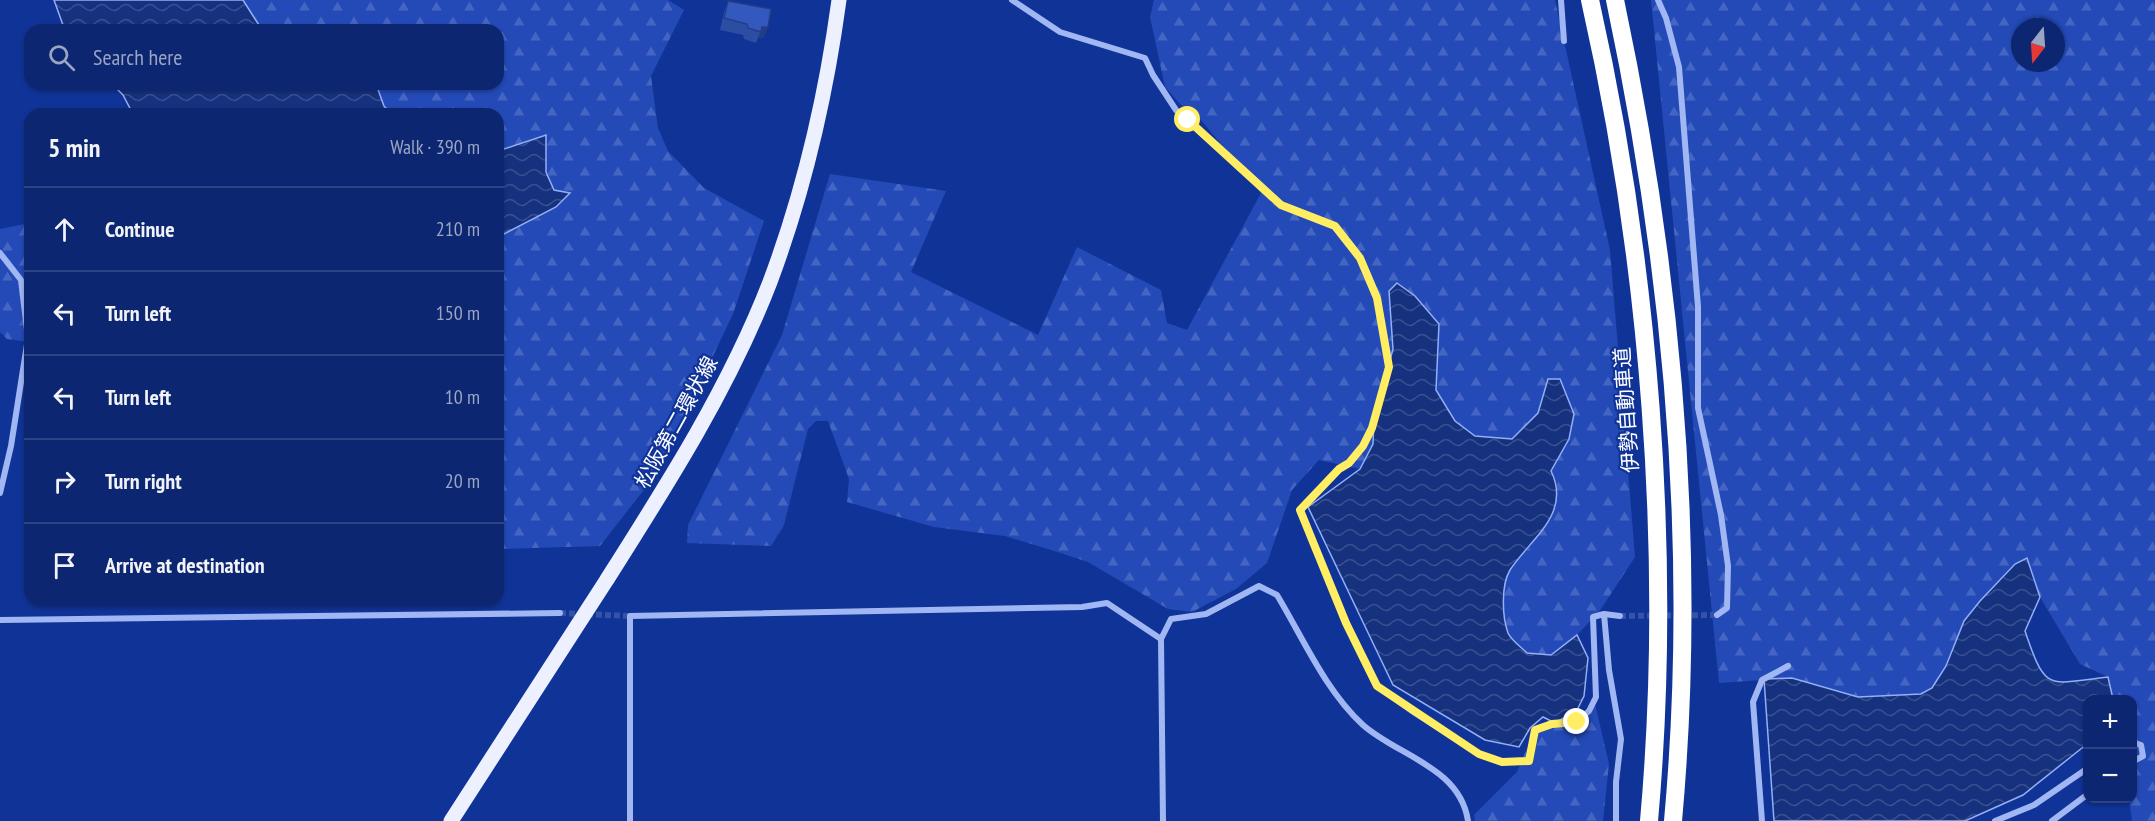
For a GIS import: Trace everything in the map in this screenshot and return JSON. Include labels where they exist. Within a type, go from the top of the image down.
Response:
[{"type":"highway","name":"伊勢自動車道","points":[[1590,0],[1615,130],[1634,255],[1652,438],[1658,666],[1649,821]]},
{"type":"highway","points":[[1615,0],[1639,126],[1658,253],[1670,350],[1676,427],[1682,550],[1681,667],[1673,821]]},
{"type":"main road","name":"松阪第二環状線","points":[[451,821],[650,512],[698,433],[728,372],[769,282],[807,164],[829,70],[839,0]]},
{"type":"street","points":[[1012,0],[1060,33],[1145,58],[1153,75],[1176,110],[1281,205],[1335,226],[1360,258],[1377,298],[1389,367],[1372,428],[1363,446],[1300,510],[1346,623],[1377,686],[1479,754],[1502,762],[1523,763],[1529,761],[1535,730],[1552,724],[1577,722],[1589,711],[1596,697],[1593,617],[1604,614],[1620,616]]},
{"type":"street","points":[[1561,0],[1564,41]]},
{"type":"street","points":[[1658,0],[1666,18],[1679,67],[1698,307],[1698,408],[1721,515],[1728,566],[1727,608],[1717,615]]},
{"type":"street","points":[[0,254],[21,280],[24,305]]},
{"type":"street","points":[[0,493],[11,446],[24,363]]},
{"type":"street","points":[[1163,821],[1161,639],[1171,619],[1206,614],[1259,586],[1277,595],[1340,702],[1365,727],[1446,778],[1465,804],[1468,821]]},
{"type":"street","points":[[630,821],[630,616],[1082,607],[1107,603],[1161,639]]},
{"type":"street","points":[[0,620],[560,613]]},
{"type":"street","points":[[1604,614],[1609,670],[1621,739],[1616,821]]},
{"type":"street","points":[[1762,821],[1753,702],[1762,680],[1788,666]]},
{"type":"street","points":[[2137,744],[2141,745],[2143,756],[2137,760]]},
{"type":"street","points":[[1995,821],[2034,805],[2083,771]]},
{"type":"street","points":[[2052,821],[2083,798]]},
{"type":"green space","points":[[243,0],[668,0],[684,10],[651,76],[658,128],[668,151],[704,188],[764,221],[733,314],[657,473],[600,546],[504,549],[504,234],[556,207],[570,194],[554,190],[546,172],[546,136],[504,149],[504,108],[386,108],[378,90],[504,90],[504,24],[258,24]]},
{"type":"green space","points":[[1154,0],[1555,0],[1610,250],[1635,557],[1599,612],[1577,635],[1551,655],[1527,653],[1511,638],[1506,626],[1503,601],[1510,570],[1546,525],[1557,500],[1556,486],[1551,471],[1569,439],[1574,414],[1560,379],[1538,413],[1512,439],[1475,436],[1455,421],[1436,389],[1439,324],[1389,292],[1393,349],[1374,420],[1373,444],[1361,469],[1319,460],[1292,490],[1267,563],[1236,589],[1192,612],[1168,609],[1088,562],[1061,553],[1005,536],[934,527],[847,502],[849,479],[828,421],[816,421],[808,429],[784,525],[771,546],[687,543],[688,525],[782,335],[830,174],[946,191],[911,272],[1038,335],[1077,247],[1161,290],[1167,323],[1187,330],[1261,193],[1202,121],[1181,105],[1165,87],[1150,17]]},
{"type":"green space","points":[[1651,0],[2155,0],[2155,821],[2132,821],[2130,803],[2137,803],[2137,695],[2112,695],[2108,677],[2080,664],[2040,597],[2027,559],[2015,564],[1964,621],[1946,666],[1932,688],[1921,694],[1858,697],[1792,678],[1719,683]]},
{"type":"green space","points":[[24,224],[24,341],[7,339],[0,332],[0,229]]},
{"type":"green space","points":[[1595,704],[1609,764],[1603,821],[1475,821],[1474,815],[1517,772],[1531,739],[1539,730],[1575,718]]},
{"type":"water","points":[[54,0],[243,0],[258,24],[63,24]]},
{"type":"water","points":[[118,90],[378,90],[386,108],[130,108]]},
{"type":"water","points":[[546,135],[546,172],[554,190],[570,193],[556,207],[504,234],[504,149]]},
{"type":"water","points":[[1397,283],[1415,296],[1439,324],[1436,390],[1455,421],[1475,436],[1512,439],[1538,413],[1548,379],[1560,379],[1574,414],[1569,439],[1551,471],[1556,486],[1553,513],[1510,570],[1505,584],[1504,610],[1508,633],[1527,653],[1551,655],[1577,635],[1588,658],[1584,696],[1577,710],[1555,723],[1543,717],[1530,728],[1519,747],[1485,740],[1393,685],[1308,507],[1360,469],[1373,444],[1374,420],[1393,349],[1389,291]]},
{"type":"water","points":[[2027,558],[2040,597],[2025,631],[2044,675],[2060,682],[2108,677],[2112,695],[2083,695],[2083,747],[2023,795],[1965,821],[1774,821],[1764,679],[1792,678],[1858,697],[1921,694],[1932,688],[1946,666],[1964,621],[2015,564]]},
{"type":"building","points":[[728,1],[771,9],[768,27],[762,27],[761,32],[748,28],[747,24],[724,18]]},
{"type":"tunnel","points":[[560,613],[630,616]]},
{"type":"tunnel","points":[[1620,616],[1717,615]]},
{"type":"route","points":[[1188,120],[1273,195],[1281,205],[1335,226],[1360,258],[1377,298],[1389,367],[1372,428],[1363,446],[1349,463],[1339,469],[1300,510],[1346,623],[1377,686],[1414,713],[1479,754],[1502,762],[1529,761],[1535,730],[1552,724],[1577,722]]}]
